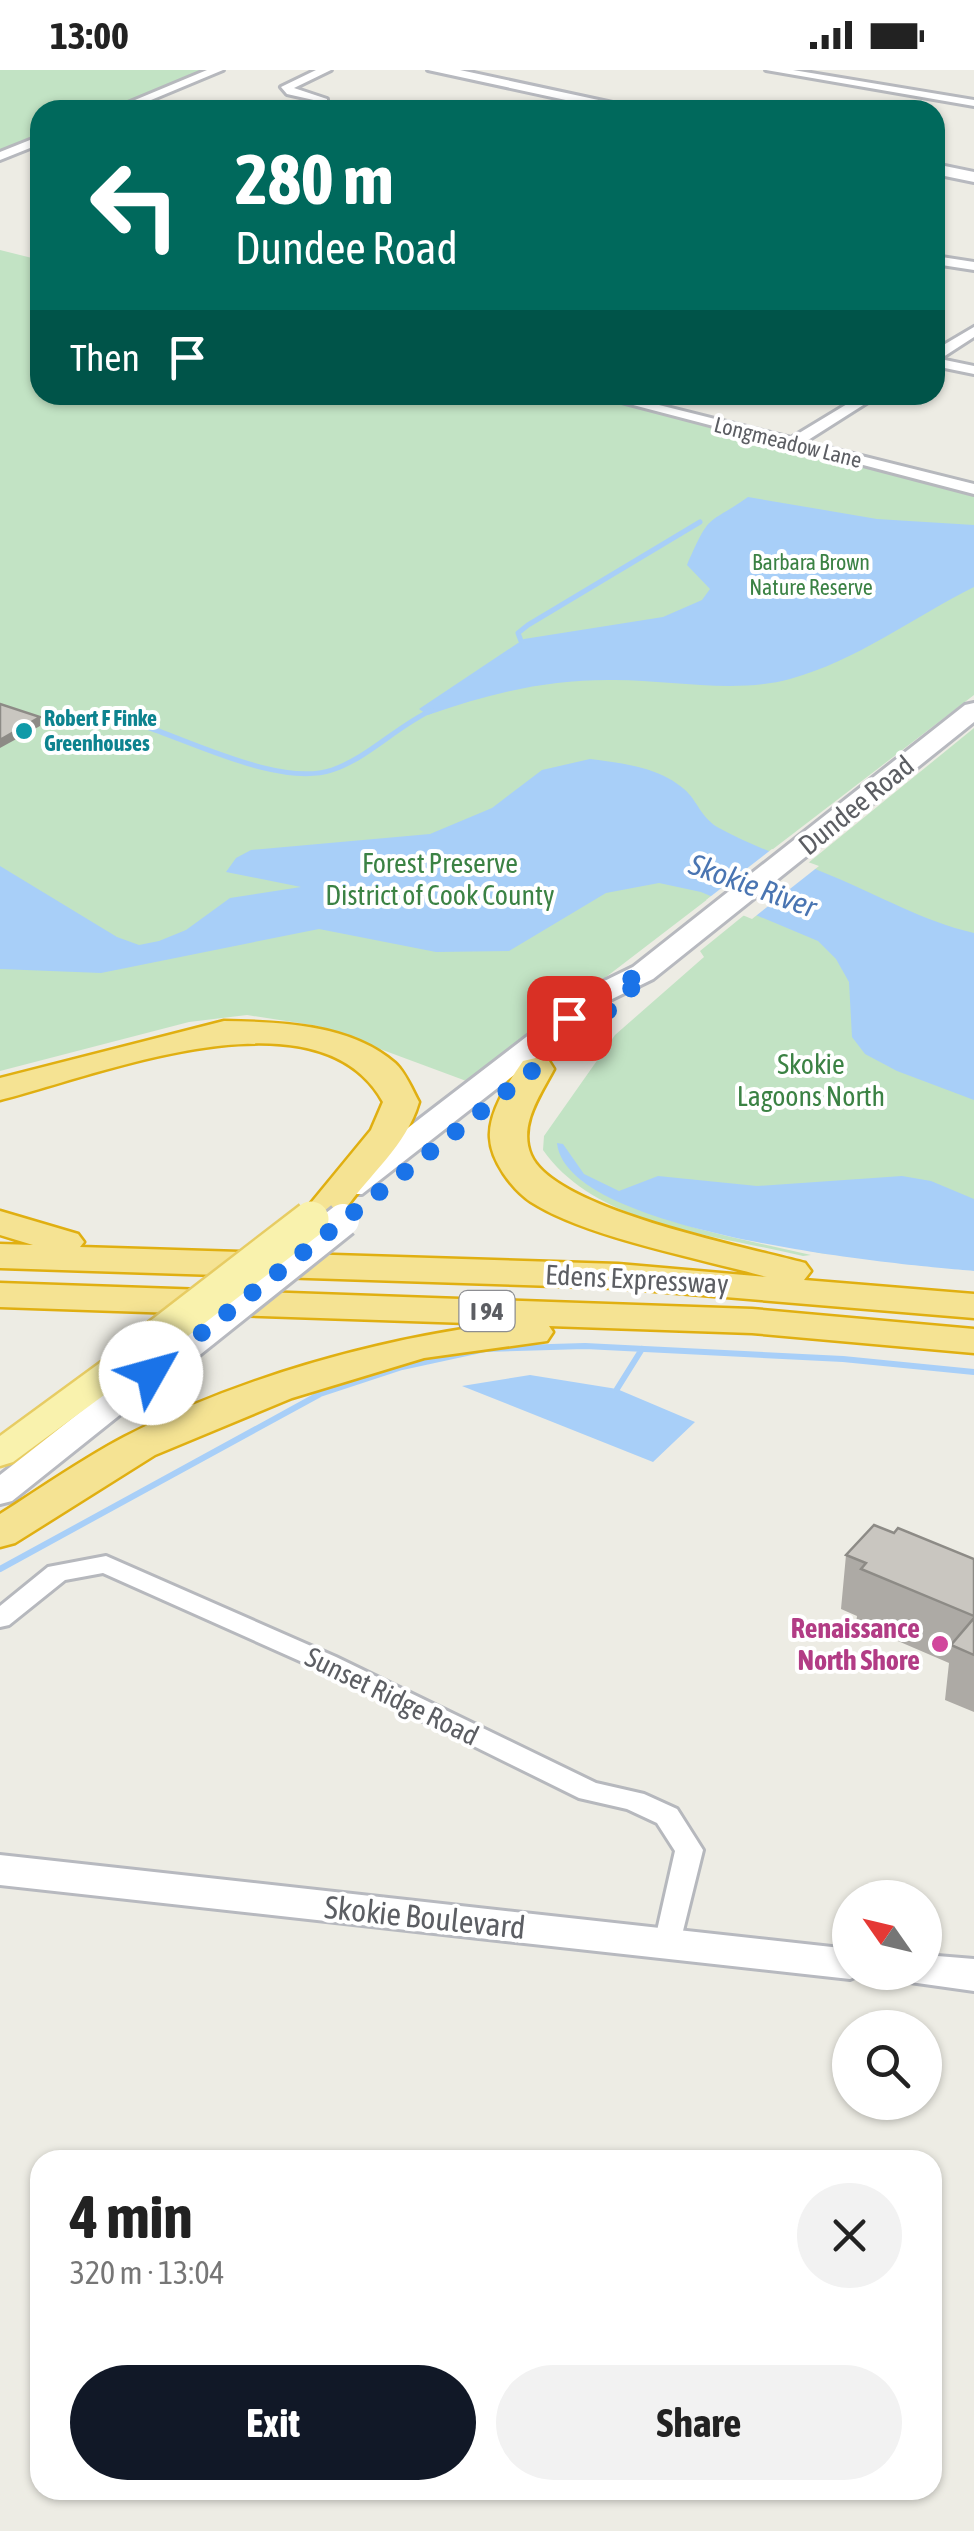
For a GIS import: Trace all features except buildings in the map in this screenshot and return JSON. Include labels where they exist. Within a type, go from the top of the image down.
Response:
[{"type":"highway","points":[[0,1089],[224,1032],[313,1039],[358,1054],[384,1072],[401,1102],[386,1143],[347,1176],[328,1214]]},
{"type":"highway","points":[[536,1069],[512,1115],[508,1136],[514,1158],[543,1193],[623,1226],[886,1296]]},
{"type":"highway","points":[[0,1222],[141,1260]]},
{"type":"highway","name":"Edens Expressway","points":[[0,1256],[618,1276],[974,1306]]},
{"type":"highway","name":"Edens Expressway","points":[[0,1295],[752,1321],[974,1341]]},
{"type":"highway","points":[[0,1533],[140,1446],[277,1388],[420,1346],[524,1332],[752,1321]]},
{"type":"main road","points":[[436,70],[586,100]]},
{"type":"main road","points":[[945,172],[974,177]]},
{"type":"main road","name":"Dundee Road","points":[[0,1493],[174,1354],[328,1214],[600,994],[643,973],[974,710]]},
{"type":"main road","name":"Dundee Road","points":[[0,1454],[328,1214],[536,1069],[624,998],[643,973]]},
{"type":"main road","name":"Skokie Boulevard","points":[[0,1870],[832,1962]]},
{"type":"main road","points":[[942,1972],[974,1975]]},
{"type":"street","points":[[142,100],[217,70]]},
{"type":"street","points":[[319,100],[291,92],[287,87],[325,70]]},
{"type":"street","points":[[772,70],[974,103]]},
{"type":"street","points":[[0,156],[30,144]]},
{"type":"street","points":[[945,262],[974,266]]},
{"type":"street","points":[[945,352],[974,331]]},
{"type":"street","points":[[945,362],[974,370]]},
{"type":"street","name":"Longmeadow Lane","points":[[642,405],[974,489]]},
{"type":"street","points":[[793,443],[856,405]]},
{"type":"street","name":"Sunset Ridge Road","points":[[0,1619],[57,1573],[106,1564],[327,1663],[589,1791],[634,1801],[667,1816],[689,1850],[668,1944]]},
{"type":"green space","points":[[0,70],[212,70],[136,100],[30,100],[30,142],[0,153]]},
{"type":"green space","name":"Forest Preserve District of Cook County","points":[[0,250],[30,258],[30,405],[627,405],[974,492],[974,695],[469,1082],[318,1026],[247,1015],[189,1022],[0,1071]]},
{"type":"green space","name":"Skokie Lagoons North","points":[[974,728],[974,1266],[819,1253],[581,1180],[663,1218],[811,1255],[698,1234],[627,1212],[566,1176],[543,1150],[544,1136],[615,1035],[704,957],[700,951]]},
{"type":"water","points":[[748,497],[877,519],[974,525],[974,587],[861,650],[790,679],[725,686],[615,680],[566,682],[497,694],[428,715],[419,709],[524,639],[663,617],[702,600],[710,589],[687,565],[710,522]]},
{"type":"water","name":"Skokie River","points":[[590,759],[639,767],[663,776],[684,789],[713,824],[733,835],[919,915],[974,933],[974,1100],[897,1071],[865,1054],[852,1037],[849,982],[836,959],[818,941],[701,892],[659,883],[606,893],[509,951],[436,952],[319,929],[101,973],[0,969],[0,866],[117,937],[139,945],[186,930],[230,898],[301,887],[226,872],[236,858],[251,850],[430,834],[492,808],[542,770]]},
{"type":"water","points":[[557,1143],[563,1144],[584,1174],[619,1191],[658,1176],[757,1186],[902,1176],[931,1181],[974,1199],[974,1271],[812,1252],[673,1222],[616,1201],[574,1174]]},
{"type":"water","points":[[530,1375],[617,1389],[695,1422],[653,1462],[462,1386]]},
{"type":"pier","points":[[772,849],[819,866],[752,919],[706,900]]},
{"type":"waterway","points":[[521,641],[518,633],[528,625],[700,522]]},
{"type":"waterway","points":[[144,726],[263,768],[311,774],[345,765],[432,710]]},
{"type":"waterway","points":[[0,1569],[320,1394],[402,1367],[485,1349],[585,1346],[843,1359],[974,1372]]},
{"type":"waterway","points":[[617,1389],[642,1349]]},
{"type":"place","name":"Robert F Finke Greenhouses","points":[[24,731]]},
{"type":"place","name":"Renaissance North Shore","points":[[940,1644]]},
{"type":"route","points":[[151,1373],[624,998],[643,973],[600,994],[569,1018]]},
{"type":"park label","name":"Barbara Brown Nature Reserve","points":[[811,574]]}]
